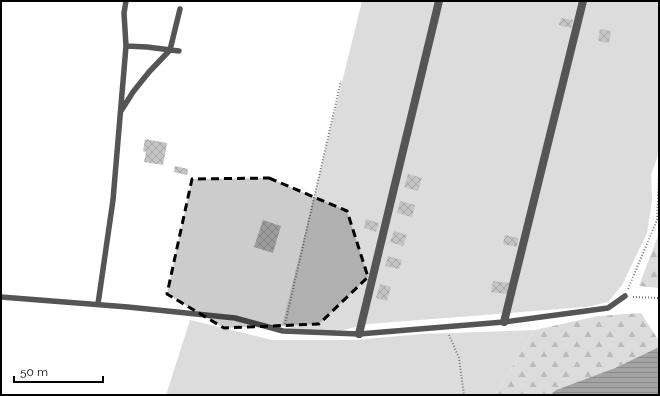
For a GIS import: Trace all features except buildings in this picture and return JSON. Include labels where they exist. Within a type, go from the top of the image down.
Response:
[{"type":"street","points":[[359,334],[439,1]]},
{"type":"street","points":[[504,322],[583,1]]},
{"type":"lane","points":[[98,304],[113,200],[126,46],[124,13],[126,1]]},
{"type":"lane","points":[[120,113],[133,92],[149,72],[170,50],[180,9]]},
{"type":"lane","points":[[126,46],[179,51]]},
{"type":"lane","points":[[1,297],[98,304],[235,318],[283,331],[359,334],[504,322],[608,308],[625,296]]},
{"type":"path","points":[[283,331],[341,81]]},
{"type":"path","points":[[659,176],[658,219],[625,296],[659,298]]},
{"type":"path","points":[[446,326],[459,358],[464,395]]},
{"type":"highlighted area","points":[[269,178],[347,211],[368,277],[319,324],[224,328],[167,294],[192,179]]},
{"type":"green space","points":[[362,1],[659,1],[659,152],[651,175],[652,200],[647,233],[622,285],[608,302],[586,307],[368,324],[327,334],[282,326]]},
{"type":"green space","points":[[659,233],[659,288],[639,286]]},
{"type":"green space","points":[[641,313],[659,341],[659,347],[615,368],[556,390],[550,395],[495,395],[535,330],[598,316]]},
{"type":"green space","points":[[190,320],[272,340],[355,340],[422,334],[535,330],[495,395],[166,395]]},
{"type":"shaded area","points":[[659,347],[659,395],[550,395],[556,390],[615,368]]}]
